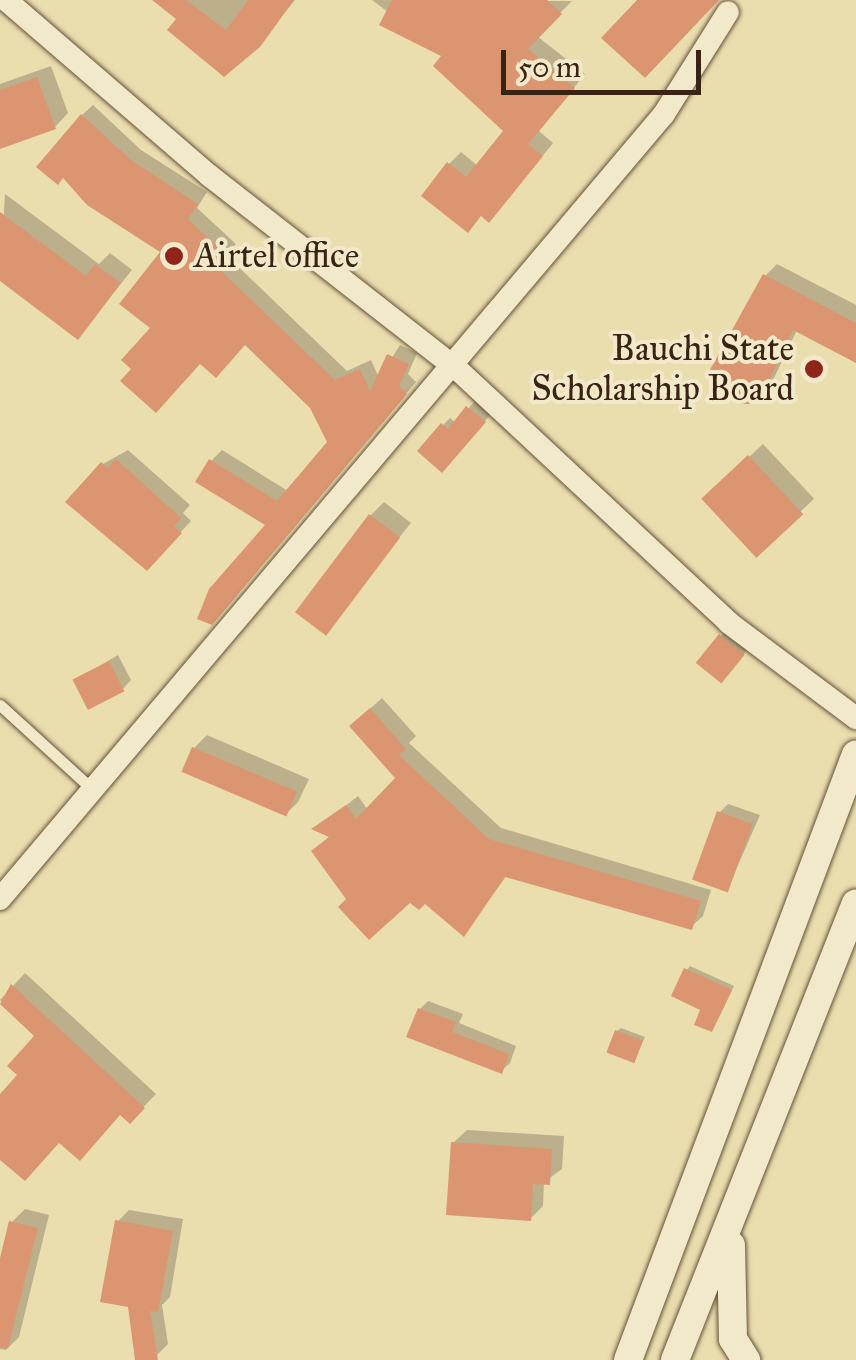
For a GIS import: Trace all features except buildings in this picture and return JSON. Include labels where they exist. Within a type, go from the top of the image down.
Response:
[{"type":"street","points":[[6,0],[210,176],[456,368],[729,622],[856,718]]},
{"type":"street","points":[[0,900],[456,368],[664,114],[728,12]]},
{"type":"street","points":[[628,1360],[856,754]]},
{"type":"street","points":[[675,1360],[731,1228],[856,904]]},
{"type":"street","points":[[731,1228],[734,1339],[746,1360]]},
{"type":"lane","points":[[0,706],[93,791]]},
{"type":"place","name":"Airtel office","points":[[174,256]]},
{"type":"place","name":"Bauchi State Scholarship Board","points":[[814,369]]}]
